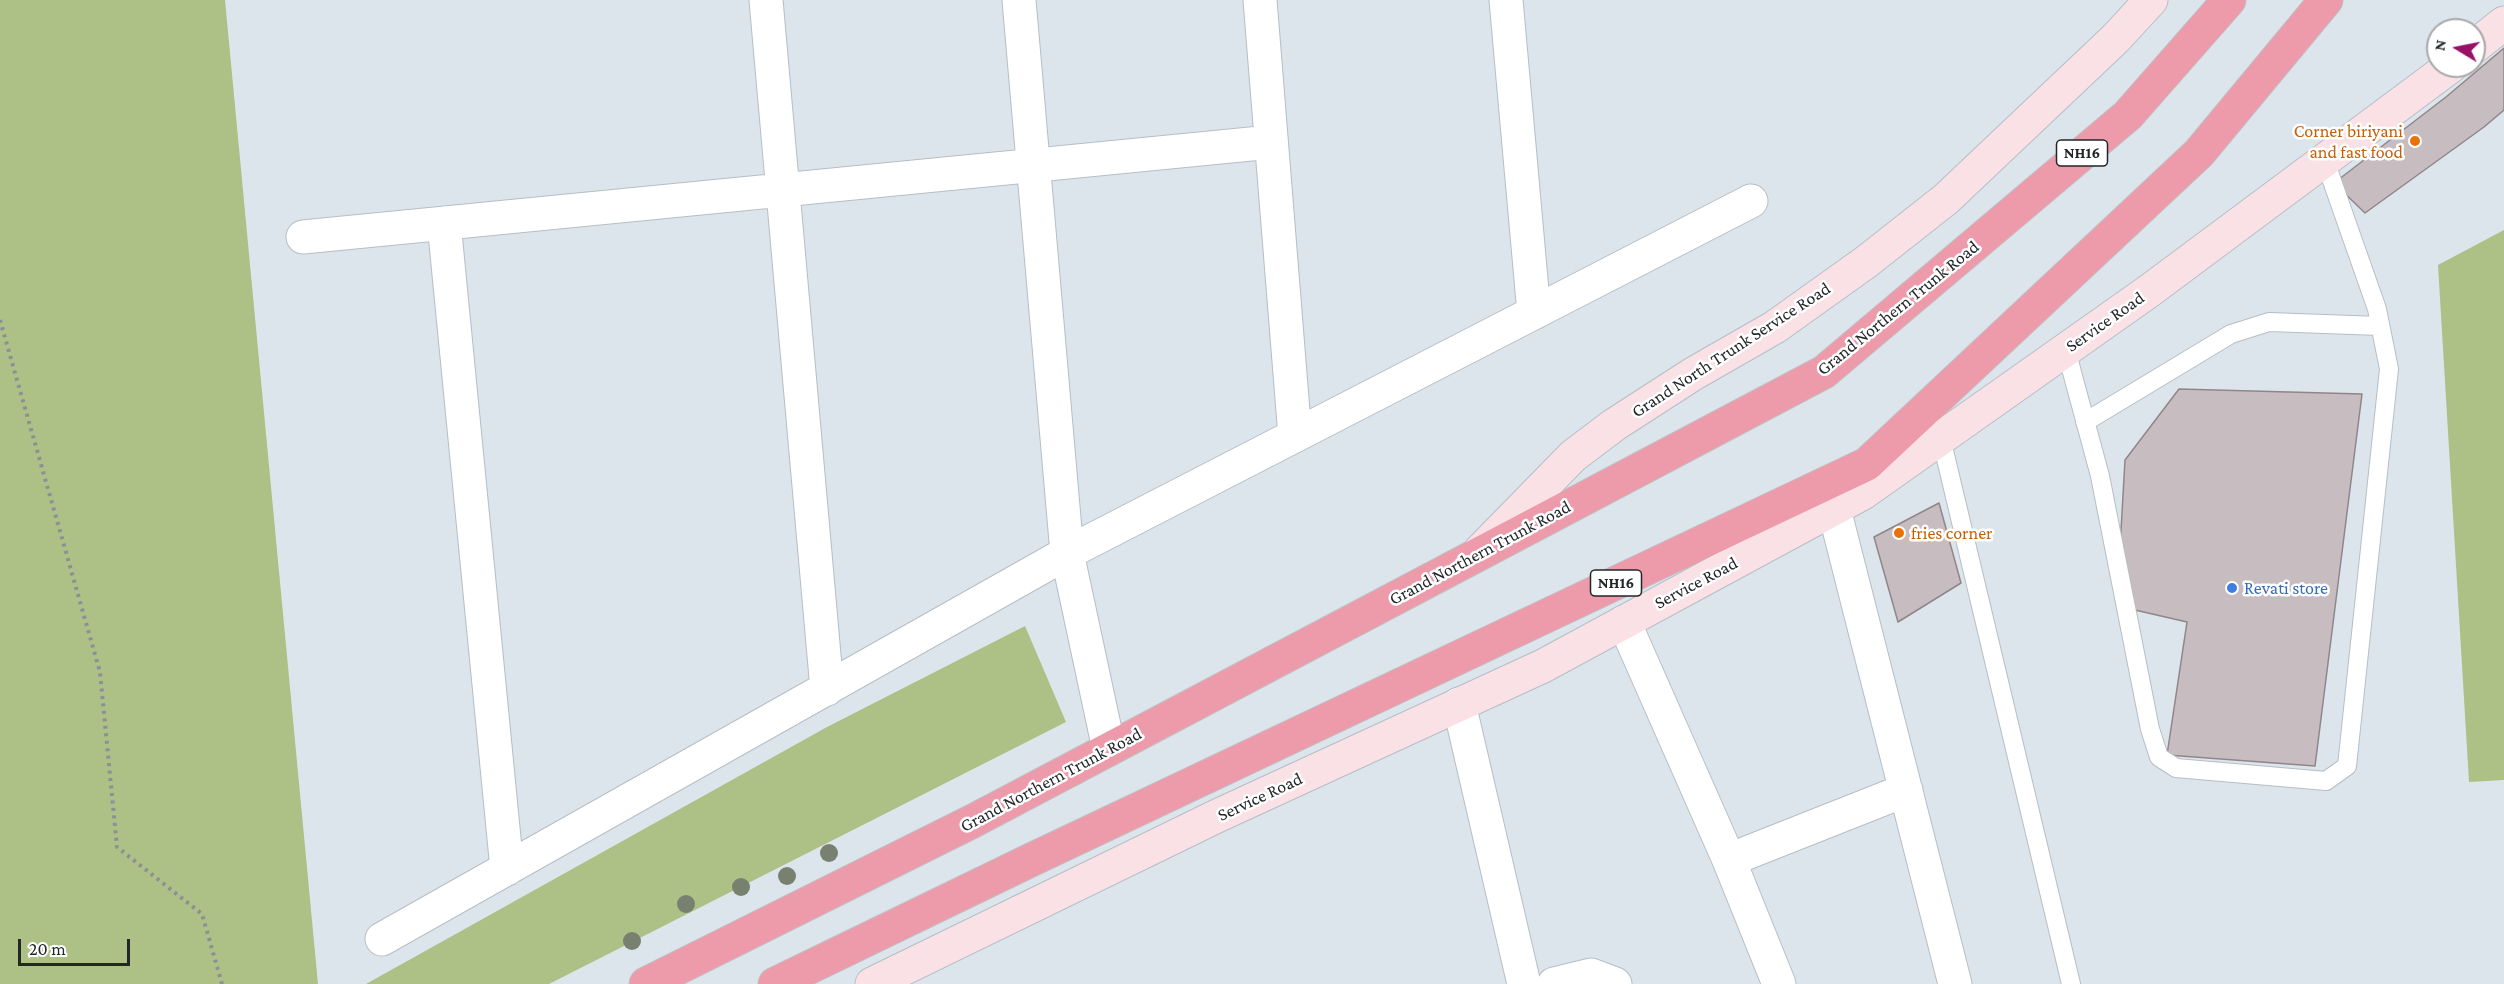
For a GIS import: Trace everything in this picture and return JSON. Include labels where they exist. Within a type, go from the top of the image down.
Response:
[{"type":"highway","name":"Grand Northern Trunk Road","points":[[646,984],[973,821],[1824,372],[2128,115],[2229,0]]},
{"type":"highway","name":"NH16","points":[[776,984],[1033,859],[1867,464],[2199,153],[2325,0]]},
{"type":"street","points":[[766,0],[827,689]]},
{"type":"street","points":[[1019,0],[1067,553],[1109,749]]},
{"type":"street","points":[[1260,0],[1295,436]]},
{"type":"street","points":[[1506,0],[1534,313]]},
{"type":"street","name":"Grand North Trunk Service Road","points":[[1472,558],[1573,456],[1614,425],[1683,380],[1775,327],[1866,262],[1946,199],[2116,38],[2151,0]]},
{"type":"street","points":[[2486,37],[2504,23]]},
{"type":"street","name":"Service Road","points":[[872,984],[1207,821],[1543,666],[1863,493],[2066,350],[2435,78]]},
{"type":"street","points":[[303,237],[1271,142]]},
{"type":"street","points":[[382,939],[1067,553],[1751,201]]},
{"type":"street","points":[[444,223],[507,869]]},
{"type":"street","points":[[1833,509],[1955,984]]},
{"type":"street","points":[[1624,622],[1729,860],[1779,984]]},
{"type":"street","points":[[1459,705],[1524,984]]},
{"type":"street","points":[[1729,860],[1906,790]]},
{"type":"street","points":[[1554,984],[1591,975],[1615,984]]},
{"type":"lane","points":[[2066,350],[2100,476],[2150,729],[2159,757],[2176,768],[2326,781],[2347,766],[2389,369],[2377,309],[2325,160]]},
{"type":"lane","points":[[2085,422],[2231,334],[2269,322],[2380,326]]},
{"type":"lane","points":[[1941,438],[2072,984]]},
{"type":"path","points":[[0,320],[100,672],[117,848],[202,915],[222,984]]},
{"type":"green space","points":[[0,0],[225,0],[318,984],[0,984]]},
{"type":"green space","points":[[2504,230],[2504,780],[2469,782],[2438,265]]},
{"type":"green space","points":[[1025,626],[1066,722],[549,984],[366,984],[827,727]]},
{"type":"building","points":[[2504,48],[2504,110],[2484,127],[2365,213],[2334,183],[2468,78],[2486,78],[2486,63]]},
{"type":"building","name":"Revati store","points":[[2179,389],[2362,394],[2315,766],[2167,755],[2187,622],[2135,610],[2119,566],[2125,460]]},
{"type":"building","points":[[1939,503],[1961,583],[1898,622],[1874,537]]},
{"type":"place","name":"Corner biriyani and fast food","points":[[2415,141]]},
{"type":"place","name":"fries corner","points":[[1899,533]]},
{"type":"place","name":"Revati store","points":[[2232,588]]}]
